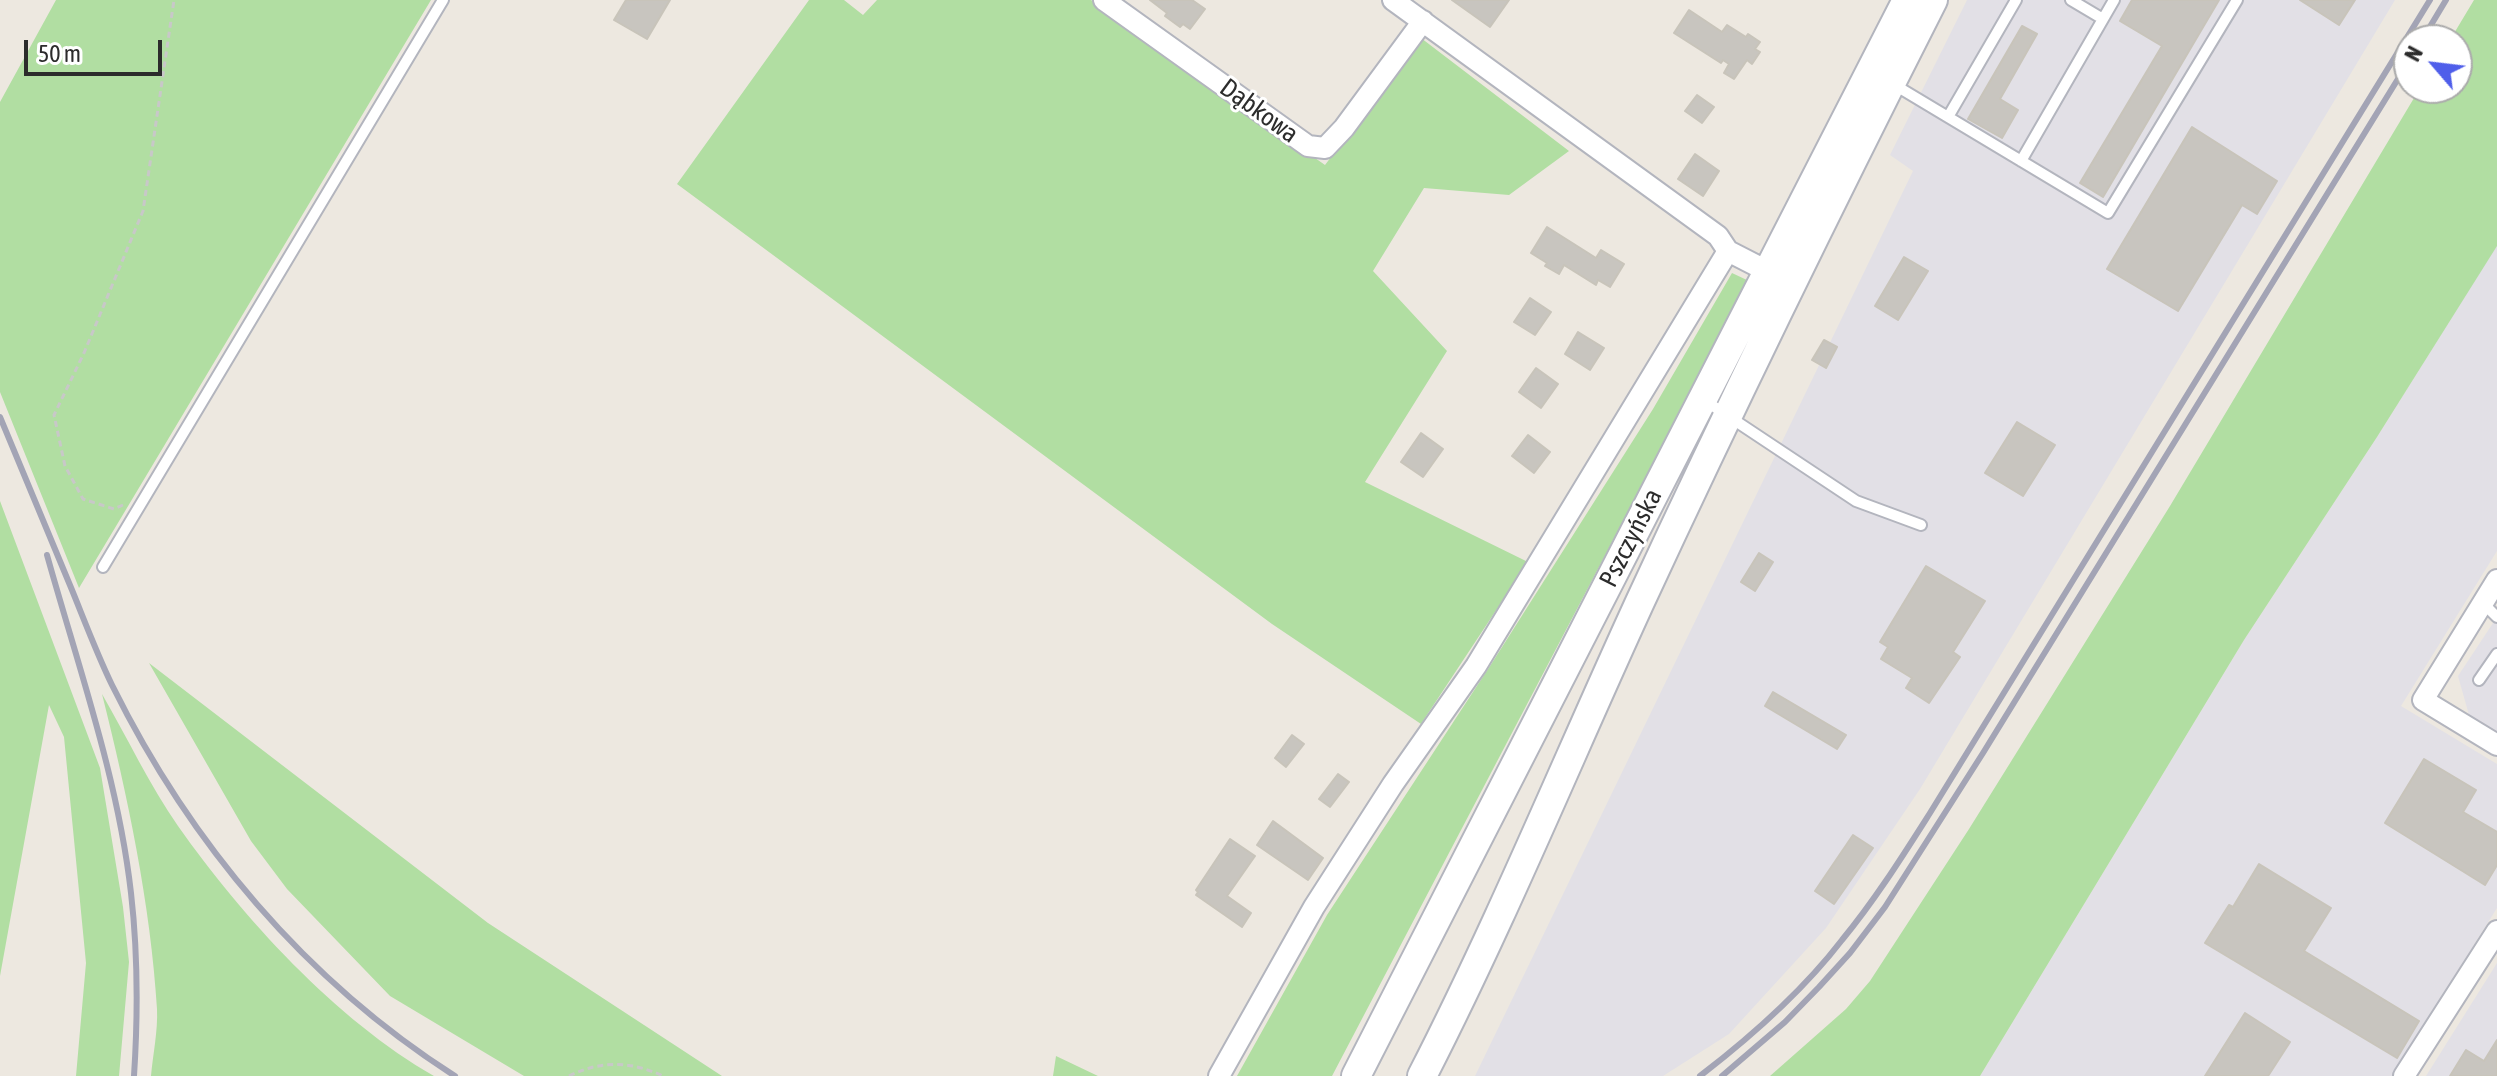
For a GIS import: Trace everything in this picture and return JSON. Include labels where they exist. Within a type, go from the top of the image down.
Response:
[{"type":"main road","name":"Pszczyńska","points":[[1356,1076],[1907,0]]},
{"type":"main road","name":"Pszczyńska","points":[[1422,1076],[1640,603],[1933,0]]},
{"type":"street","name":"Dąbkowa","points":[[1104,0],[1308,146],[1325,148],[1344,128],[1423,21]]},
{"type":"street","points":[[1393,0],[1718,236],[1728,251],[1767,271]]},
{"type":"street","points":[[1219,1076],[1314,907],[1393,784],[1476,666],[1728,251]]},
{"type":"street","points":[[2497,580],[2490,610],[2423,700],[2497,745]]},
{"type":"street","points":[[2404,1076],[2497,931]]},
{"type":"lane","points":[[103,567],[443,0]]},
{"type":"lane","points":[[1948,117],[2016,0]]},
{"type":"lane","points":[[2071,0],[2103,19]]},
{"type":"lane","points":[[2021,161],[2114,0]]},
{"type":"lane","points":[[1891,83],[2108,213],[2237,0]]},
{"type":"lane","points":[[1702,399],[1856,501],[1921,525]]},
{"type":"lane","points":[[2479,680],[2497,654]]},
{"type":"path","points":[[146,496],[114,509],[83,499],[65,466],[54,415],[84,353],[143,211],[174,0]]},
{"type":"path","points":[[569,1076],[608,1063],[636,1065],[663,1076]]},
{"type":"shaded area","points":[[1967,0],[2395,0],[1920,789],[1826,928],[1729,1034],[1663,1076],[1475,1076],[1913,171],[1890,155]]},
{"type":"shaded area","points":[[2497,245],[2497,551],[2401,706],[2497,764],[2497,908],[2392,1076],[1980,1076],[2244,640],[2377,437]]},
{"type":"shaded area","points":[[2497,617],[2497,732],[2469,715],[2458,676]]},
{"type":"shaded area","points":[[2497,963],[2497,1076],[2426,1076]]},
{"type":"green space","points":[[56,0],[431,0],[79,588],[0,392],[0,102]]},
{"type":"green space","points":[[809,0],[844,0],[863,15],[877,0],[1091,0],[1325,165],[1421,38],[1569,151],[1509,195],[1424,188],[1373,271],[1447,351],[1365,482],[1528,562],[1421,724],[1272,624],[677,184]]},
{"type":"green space","points":[[2474,0],[2497,0],[2497,246],[2244,640],[1980,1076],[1770,1076],[1846,1009],[1870,981],[1969,829],[2170,506],[2410,104],[2473,104],[2473,24],[2460,24]]},
{"type":"green space","points":[[1732,273],[1749,281],[1332,1076],[1237,1076],[1327,915],[1653,409]]},
{"type":"green space","points":[[0,501],[100,768],[129,962],[119,1076],[76,1076],[86,963],[64,737],[49,705],[0,976]]},
{"type":"green space","points":[[149,663],[488,923],[722,1076],[524,1076],[390,996],[287,889],[251,841]]},
{"type":"green space","points":[[102,694],[168,811],[231,896],[327,996],[397,1053],[434,1076],[151,1076],[157,1017],[144,890]]},
{"type":"green space","points":[[1056,1056],[1098,1076],[1053,1076]]},
{"type":"building","points":[[626,0],[670,0],[647,39],[614,20]]},
{"type":"building","points":[[1150,0],[1192,0],[1205,9],[1190,29],[1183,24],[1180,27]]},
{"type":"building","points":[[1452,0],[1509,0],[1490,27]]},
{"type":"building","points":[[2132,0],[2219,0],[2103,197],[2080,183],[2162,46],[2120,21]]},
{"type":"building","points":[[2300,0],[2355,0],[2339,25]]},
{"type":"building","points":[[1689,10],[1722,32],[1727,25],[1760,42],[1755,49],[1760,52],[1752,64],[1747,60],[1734,79],[1724,73],[1729,64],[1723,60],[1721,63],[1674,33]]},
{"type":"building","points":[[2022,26],[2037,34],[2000,99],[2018,110],[2002,138],[1968,119]]},
{"type":"building","points":[[1697,95],[1714,107],[1702,123],[1685,111]]},
{"type":"building","points":[[2192,127],[2277,181],[2257,214],[2242,205],[2178,311],[2107,269]]},
{"type":"building","points":[[1695,154],[1719,171],[1703,196],[1678,179]]},
{"type":"building","points":[[1547,227],[1596,258],[1601,250],[1624,264],[1610,287],[1598,280],[1596,285],[1564,265],[1559,274],[1531,253]]},
{"type":"building","points":[[1904,257],[1928,271],[1898,320],[1875,306]]},
{"type":"building","points":[[1530,298],[1551,312],[1535,335],[1514,322]]},
{"type":"building","points":[[1578,332],[1604,348],[1590,370],[1565,354]]},
{"type":"building","points":[[1824,340],[1837,347],[1826,368],[1812,360]]},
{"type":"building","points":[[1536,368],[1558,384],[1541,408],[1519,392]]},
{"type":"building","points":[[2017,422],[2055,445],[2023,496],[1985,473]]},
{"type":"building","points":[[1421,433],[1443,449],[1423,477],[1401,462]]},
{"type":"building","points":[[1528,435],[1550,452],[1534,473],[1512,456]]},
{"type":"building","points":[[1759,553],[1773,562],[1755,591],[1741,582]]},
{"type":"building","points":[[1926,566],[1985,601],[1953,652],[1960,657],[1929,703],[1906,688],[1912,678],[1881,659],[1888,647],[1880,642]]},
{"type":"building","points":[[1773,692],[1846,735],[1837,749],[1765,706]]},
{"type":"building","points":[[1292,735],[1304,744],[1286,767],[1275,758]]},
{"type":"building","points":[[2424,759],[2476,790],[2463,812],[2497,832],[2497,865],[2485,885],[2385,823]]},
{"type":"building","points":[[1338,774],[1349,782],[1330,807],[1319,799]]},
{"type":"building","points":[[1273,821],[1323,858],[1308,880],[1257,845]]},
{"type":"building","points":[[1853,835],[1873,848],[1834,904],[1815,891]]},
{"type":"building","points":[[1230,839],[1255,856],[1227,896],[1251,913],[1242,927],[1196,895],[1196,890]]},
{"type":"building","points":[[2259,864],[2331,908],[2304,951],[2419,1021],[2397,1058],[2205,943],[2229,905],[2233,907]]},
{"type":"building","points":[[2245,1013],[2290,1042],[2268,1076],[2205,1076]]},
{"type":"building","points":[[2497,1040],[2497,1076],[2450,1076],[2466,1050],[2484,1061]]},
{"type":"railway","points":[[1700,1076],[1757,1029],[1810,978],[1888,878],[2430,0]]},
{"type":"railway","points":[[2432,24],[2446,0]]},
{"type":"railway","points":[[1722,1076],[1785,1022],[1819,987],[1885,907],[2393,87]]},
{"type":"railway","points":[[0,417],[107,673],[143,743],[178,799],[257,904],[302,952],[350,997],[455,1076]]},
{"type":"railway","points":[[47,555],[96,722],[125,850],[136,962],[134,1076]]}]
